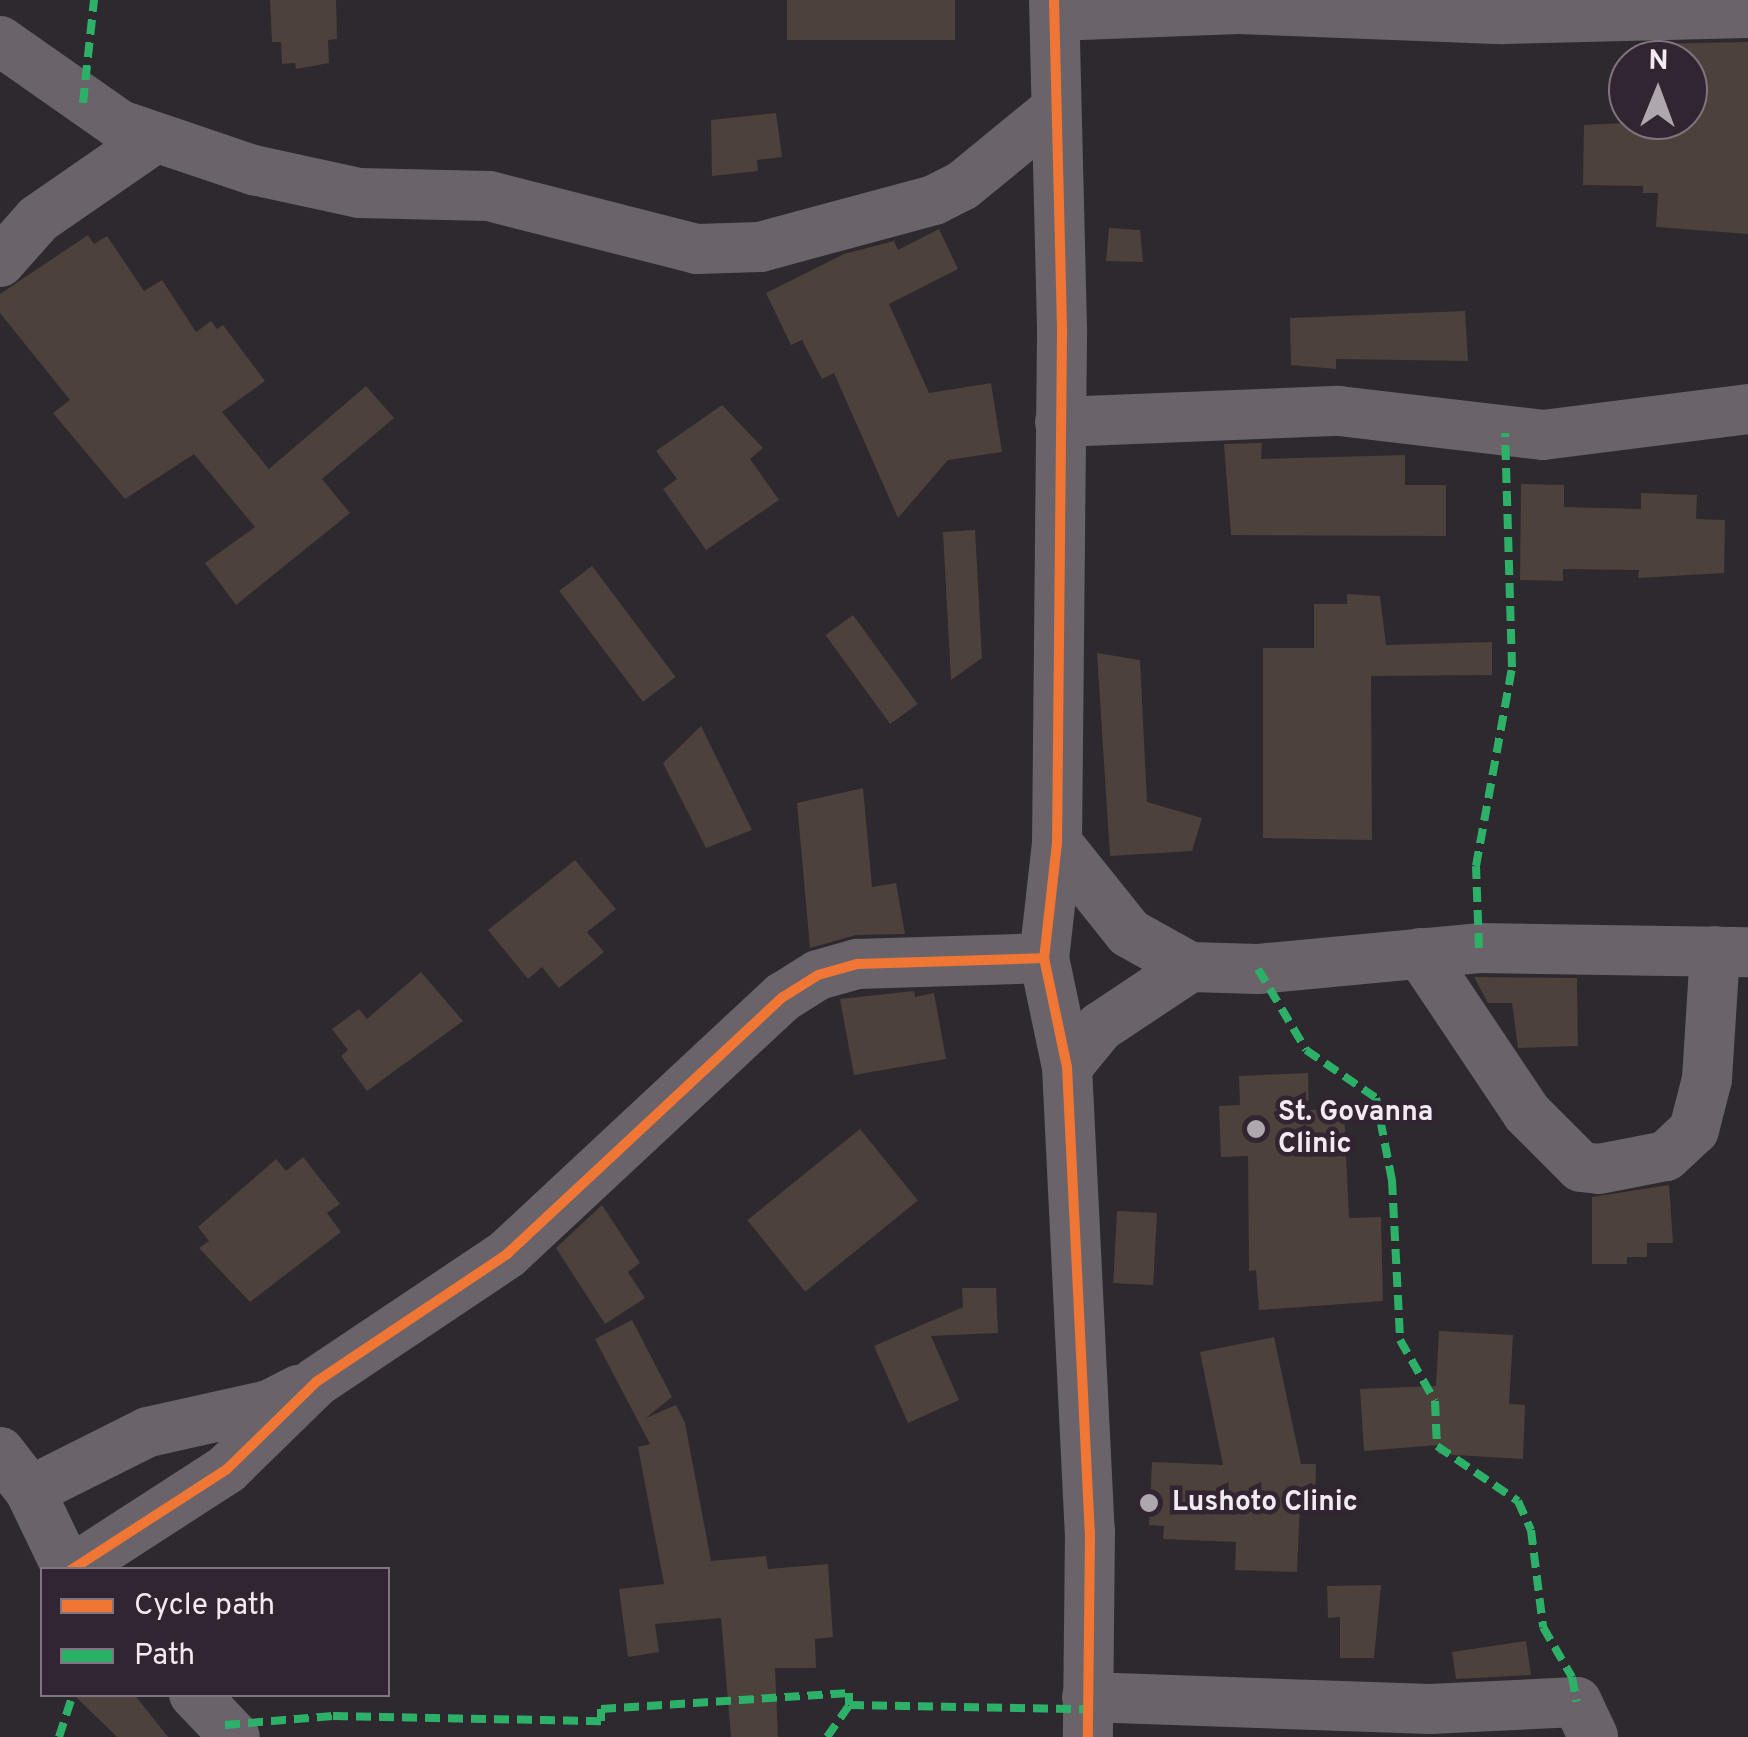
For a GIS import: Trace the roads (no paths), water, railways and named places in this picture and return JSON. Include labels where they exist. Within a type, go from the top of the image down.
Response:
[{"type":"street","points":[[1593,1737],[1577,1702],[1088,1717],[1090,1530],[1067,1067],[1044,958],[1057,843],[1060,422],[1054,8],[1238,8],[1503,19],[1748,12]]},
{"type":"street","points":[[0,41],[82,103],[154,139],[360,193],[489,196],[640,237],[729,248],[817,234],[934,200],[962,186],[1055,110]]},
{"type":"street","points":[[0,262],[38,218],[154,139]]},
{"type":"street","points":[[1060,422],[1338,411],[1543,435],[1748,409]]},
{"type":"street","points":[[1057,843],[1129,932],[1190,967],[1258,969],[1420,954],[1732,951],[1694,1130],[1666,1156],[1599,1169],[1581,1167],[1527,1113],[1420,954]]},
{"type":"street","points":[[30,1491],[148,1432],[268,1405],[316,1382],[507,1254],[783,997],[818,975],[857,964],[1044,958]]},
{"type":"street","points":[[1067,1067],[1112,1017],[1190,967]]},
{"type":"street","points":[[75,1567],[227,1469],[316,1382]]},
{"type":"street","points":[[0,1452],[30,1491],[68,1567]]},
{"type":"street","points":[[197,1697],[235,1737]]},
{"type":"place","name":"St. Govanna Clinic","points":[[1256,1129]]},
{"type":"place","name":"Lushoto Clinic","points":[[1149,1503]]}]
